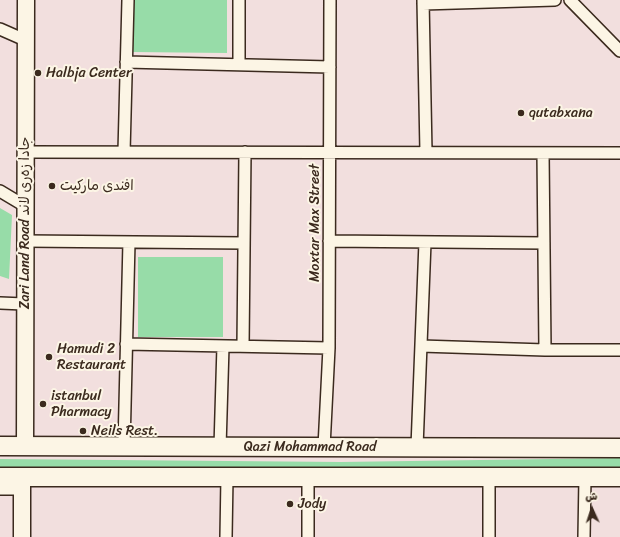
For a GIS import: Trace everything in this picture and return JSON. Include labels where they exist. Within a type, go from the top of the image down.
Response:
[{"type":"main road","name":"Qazi Mohammad Road","points":[[0,446],[620,448]]},
{"type":"main road","points":[[0,477],[22,483],[227,477],[620,477]]},
{"type":"street","name":"Zari Land Road جادا زەری لاند","points":[[25,446],[24,304],[26,0]]},
{"type":"street","points":[[124,152],[128,0]]},
{"type":"street","points":[[239,0],[239,64]]},
{"type":"street","name":"Moxtar Max Street","points":[[324,447],[329,348],[330,0]]},
{"type":"street","points":[[426,152],[423,2],[555,0]]},
{"type":"street","points":[[570,0],[620,51]]},
{"type":"street","points":[[0,29],[26,40]]},
{"type":"street","points":[[126,62],[330,67]]},
{"type":"street","points":[[25,152],[620,153]]},
{"type":"street","points":[[243,346],[245,152]]},
{"type":"street","points":[[543,153],[545,350]]},
{"type":"street","points":[[0,191],[25,206]]},
{"type":"street","points":[[25,241],[244,243]]},
{"type":"street","points":[[330,241],[544,243]]},
{"type":"street","points":[[124,446],[129,242]]},
{"type":"street","points":[[417,447],[425,242]]},
{"type":"street","points":[[0,303],[24,304]]},
{"type":"street","points":[[126,344],[329,348]]},
{"type":"street","points":[[220,446],[222,346]]},
{"type":"street","points":[[421,346],[545,350],[620,350]]},
{"type":"street","points":[[226,537],[227,477]]},
{"type":"street","points":[[308,477],[308,537]]},
{"type":"street","points":[[489,477],[489,537]]},
{"type":"street","points":[[584,537],[585,477]]},
{"type":"street","points":[[0,489],[22,483],[22,537]]},
{"type":"green space","points":[[133,0],[227,0],[227,53],[132,52]]},
{"type":"green space","points":[[0,208],[12,215],[9,279],[0,276]]},
{"type":"green space","points":[[138,257],[223,257],[223,337],[138,337]]},
{"type":"green space","points":[[620,458],[620,472],[0,469],[0,459],[341,462]]},
{"type":"place","name":"Halbja Center","points":[[38,73]]},
{"type":"place","name":"qutabxana","points":[[521,113]]},
{"type":"place","name":"افندى ماركيت","points":[[52,186]]},
{"type":"place","name":"Hamudi 2 Restaurant","points":[[49,357]]},
{"type":"place","name":"istanbul Pharmacy","points":[[43,404]]},
{"type":"place","name":"Neils Rest.","points":[[83,431]]},
{"type":"place","name":"Jody","points":[[290,504]]}]
